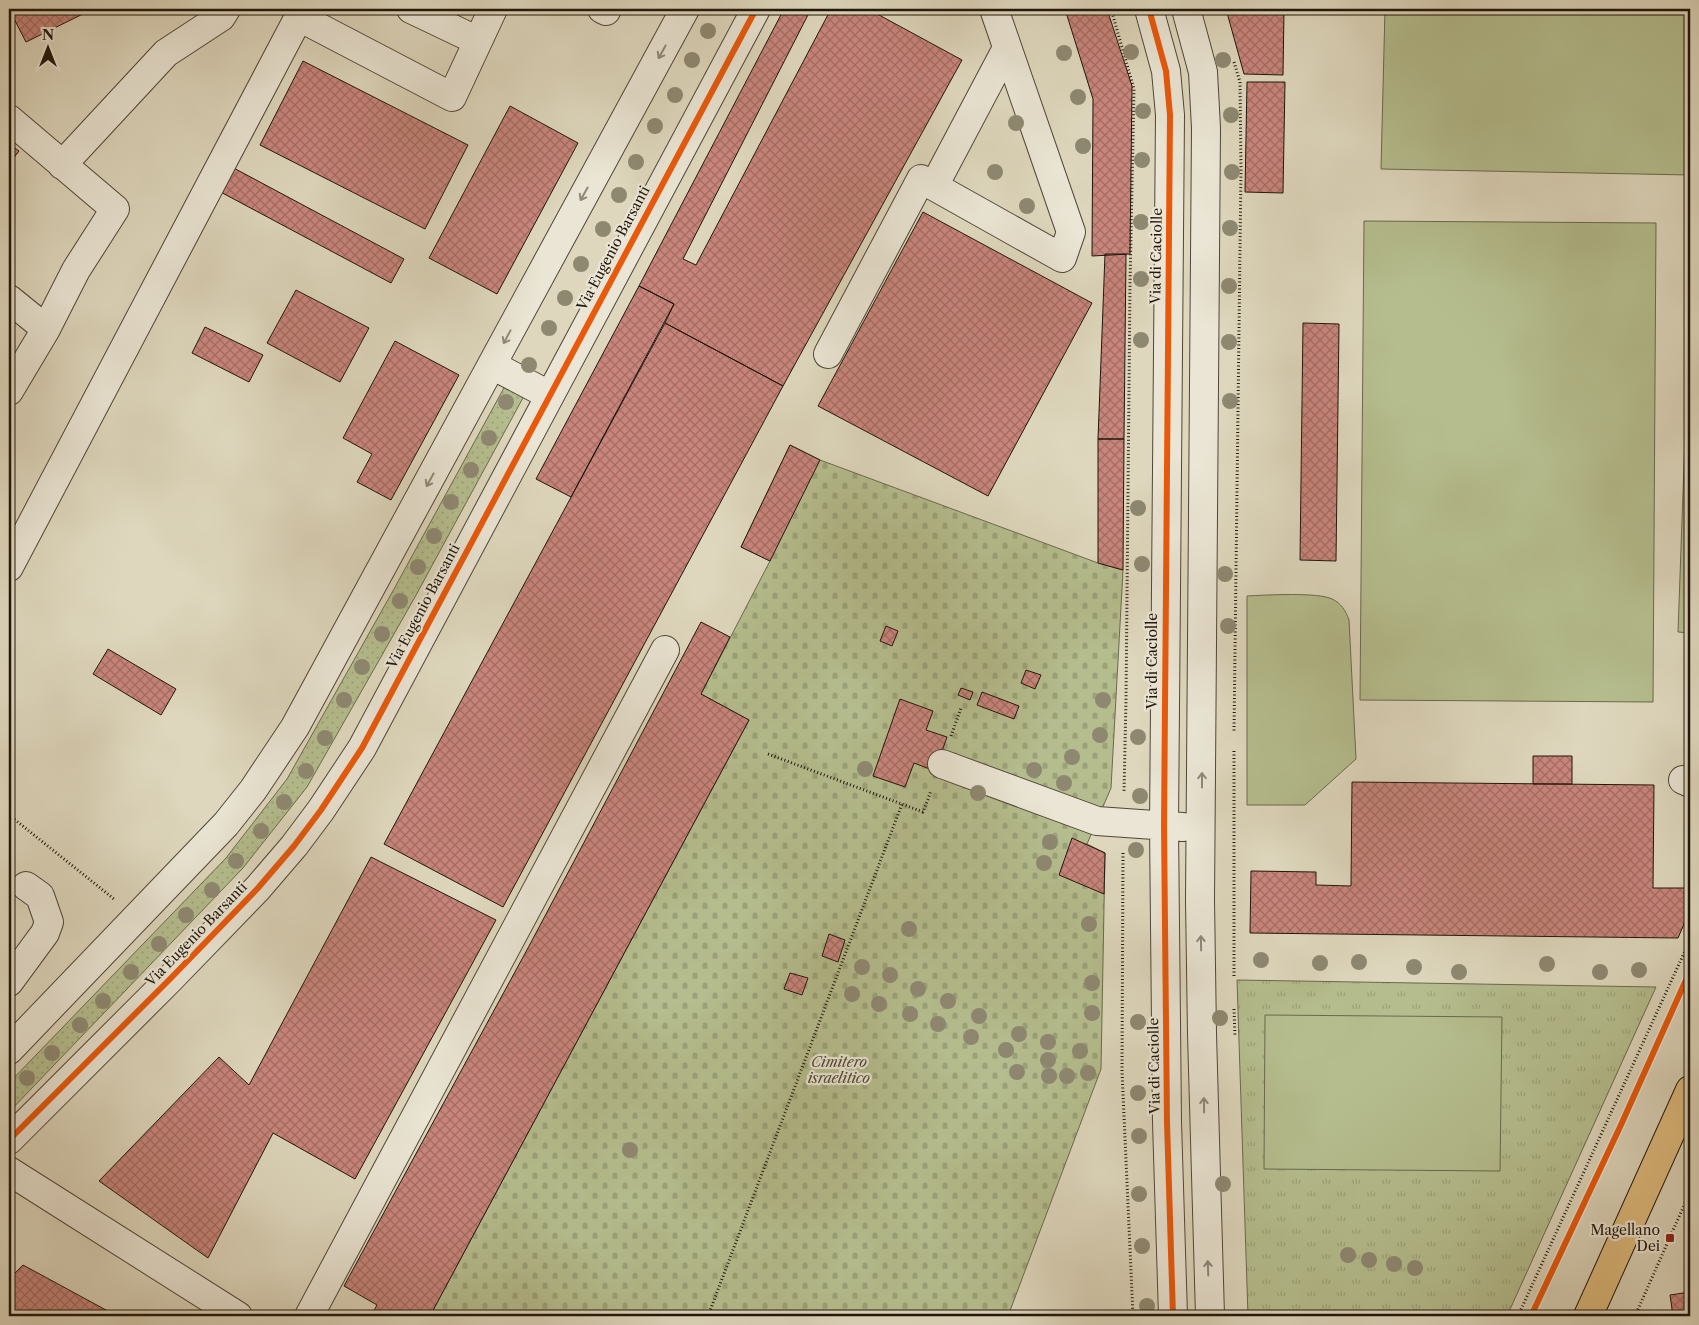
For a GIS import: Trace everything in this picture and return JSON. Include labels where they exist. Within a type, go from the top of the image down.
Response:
[{"type":"main road","points":[[1588,1316],[1690,1090]]},
{"type":"street","points":[[62,164],[166,53],[222,17],[226,9]]},
{"type":"street","points":[[411,9],[478,41]]},
{"type":"street","points":[[9,566],[301,13],[452,96],[493,9]]},
{"type":"street","points":[[602,9],[606,11],[607,9]]},
{"type":"street","points":[[9,1050],[226,824],[253,790],[282,748],[368,595],[685,9]]},
{"type":"street","name":"Via Eugenio Barsanti","points":[[9,1140],[258,888],[294,846],[321,810],[362,748],[756,9]]},
{"type":"street","points":[[828,354],[921,179],[1062,258],[1071,232],[994,9]]},
{"type":"street","name":"Via di Caciolle","points":[[1149,9],[1166,71],[1169,97],[1164,826],[1167,1122],[1173,1316]]},
{"type":"street","points":[[1157,36],[1188,17],[1203,72],[1204,88],[1202,828],[1200,900],[1210,1316]]},
{"type":"street","points":[[934,186],[1007,48]]},
{"type":"street","points":[[9,118],[115,209],[76,270],[46,329],[9,391]]},
{"type":"street","points":[[9,299],[46,329]]},
{"type":"street","points":[[492,365],[549,395]]},
{"type":"street","points":[[1167,411],[1204,411]]},
{"type":"street","points":[[309,1316],[665,650]]},
{"type":"street","points":[[942,764],[1097,822],[1202,828]]},
{"type":"street","points":[[9,982],[45,933],[49,922],[40,896],[26,886]]},
{"type":"street","points":[[9,1171],[238,1316]]},
{"type":"path","points":[[1111,9],[1134,89],[1130,284],[1122,1072],[1133,1316]]},
{"type":"path","points":[[1232,55],[1240,82],[1241,169],[1234,736]]},
{"type":"path","points":[[768,754],[923,812],[961,708]]},
{"type":"path","points":[[1234,746],[1234,977]]},
{"type":"path","points":[[708,1316],[902,804]]},
{"type":"path","points":[[9,815],[137,917]]},
{"type":"path","points":[[1518,1316],[1690,940]]},
{"type":"path","points":[[1234,1007],[1235,1046]]},
{"type":"path","points":[[1635,1316],[1690,1192]]},
{"type":"path","points":[[1239,1313],[1251,1313],[1253,1316]]},
{"type":"green space","points":[[1385,9],[1690,9],[1690,175],[1381,169]]},
{"type":"green space","points":[[1364,221],[1656,223],[1653,702],[1360,700]]},
{"type":"green space","points":[[505,386],[524,396],[415,597],[307,787],[243,868],[9,1112],[9,1083],[226,858],[287,779]]},
{"type":"green space","points":[[1685,437],[1690,438],[1690,633],[1678,632]]},
{"type":"green space","name":"Cimitero israelitico","points":[[790,445],[820,460],[1098,563],[1123,570],[1111,788],[1087,844],[1105,853],[1101,1069],[1008,1316],[430,1316],[749,720],[701,694],[770,561],[741,547]]},
{"type":"green space","points":[[1291,594],[1325,597],[1341,605],[1349,620],[1356,759],[1305,805],[1247,805],[1247,596]]},
{"type":"green space","points":[[1237,980],[1656,987],[1507,1316],[1248,1316]]},
{"type":"green space","points":[[1265,1015],[1502,1017],[1500,1171],[1264,1169]]},
{"type":"building","points":[[9,9],[93,9],[26,42]]},
{"type":"building","points":[[784,9],[811,9],[683,259],[696,265],[831,9],[868,9],[962,60],[783,386],[665,323],[674,304],[639,286]]},
{"type":"building","points":[[1065,9],[1107,9],[1132,86],[1130,254],[1092,256],[1093,99]]},
{"type":"building","points":[[1226,9],[1284,10],[1283,75],[1244,74]]},
{"type":"building","points":[[303,61],[468,145],[425,229],[260,145]]},
{"type":"building","points":[[1247,82],[1285,82],[1283,193],[1245,192]]},
{"type":"building","points":[[510,106],[578,143],[497,294],[429,258]]},
{"type":"building","points":[[9,144],[19,151],[9,164]]},
{"type":"building","points":[[228,165],[404,259],[391,283],[215,189]]},
{"type":"building","points":[[923,212],[1092,303],[988,496],[818,406]]},
{"type":"building","points":[[1105,254],[1126,254],[1124,439],[1098,439]]},
{"type":"building","points":[[639,286],[674,304],[571,497],[536,479]]},
{"type":"building","points":[[296,290],[369,328],[340,382],[267,343]]},
{"type":"building","points":[[665,323],[783,386],[503,907],[384,844]]},
{"type":"building","points":[[1303,323],[1339,324],[1336,561],[1300,560]]},
{"type":"building","points":[[205,327],[263,355],[249,382],[192,353]]},
{"type":"building","points":[[395,341],[459,375],[391,500],[357,482],[372,454],[343,438]]},
{"type":"building","points":[[1098,439],[1124,439],[1123,570],[1098,563]]},
{"type":"building","points":[[790,445],[820,460],[770,561],[741,547]]},
{"type":"building","points":[[701,622],[730,637],[701,694],[749,720],[430,1316],[371,1316],[377,1305],[344,1286],[528,948]]},
{"type":"building","points":[[886,626],[898,631],[892,646],[880,641]]},
{"type":"building","points":[[108,649],[176,689],[161,715],[93,674]]},
{"type":"building","points":[[1026,670],[1041,675],[1035,689],[1021,683]]},
{"type":"building","points":[[961,688],[973,692],[970,700],[958,695]]},
{"type":"building","points":[[982,692],[1019,706],[1014,719],[977,705]]},
{"type":"building","points":[[900,699],[933,711],[926,730],[947,737],[935,771],[914,763],[905,787],[873,776]]},
{"type":"building","points":[[1533,756],[1572,756],[1572,784],[1533,784]]},
{"type":"building","points":[[1352,782],[1654,785],[1653,888],[1690,888],[1690,910],[1678,938],[1250,933],[1251,871],[1316,872],[1316,885],[1351,886]]},
{"type":"building","points":[[1072,838],[1105,853],[1104,894],[1059,875]]},
{"type":"building","points":[[371,857],[496,920],[355,1179],[273,1133],[208,1258],[99,1181],[219,1057],[249,1085]]},
{"type":"building","points":[[829,934],[845,940],[838,962],[822,956]]},
{"type":"building","points":[[790,973],[808,978],[802,995],[784,989]]},
{"type":"building","points":[[23,1265],[117,1316],[9,1316],[9,1279]]},
{"type":"building","points":[[1690,1292],[1690,1316],[1673,1316],[1670,1295]]},
{"type":"cycle path","points":[[9,1140],[258,888],[294,846],[321,810],[362,748],[756,9]]},
{"type":"cycle path","points":[[1149,9],[1166,71],[1170,115],[1164,826],[1167,1122],[1173,1316]]},
{"type":"cycle path","points":[[1531,1316],[1620,1127],[1690,971]]},
{"type":"place","name":"Magellano Dei","points":[[1670,1238]]}]
